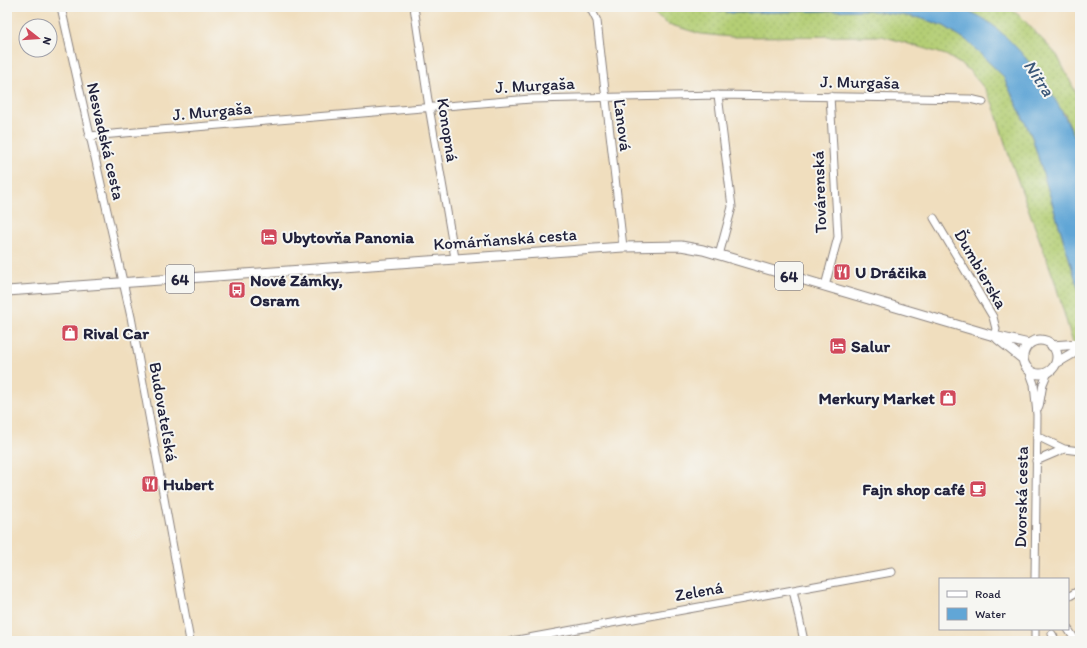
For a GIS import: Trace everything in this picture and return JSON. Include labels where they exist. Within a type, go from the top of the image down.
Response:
[{"type":"main road","name":"Komárňanská cesta","points":[[7,292],[124,282],[236,276],[455,258],[623,247],[681,246],[719,255],[994,336],[1029,344]]},
{"type":"main road","name":"Komárňanská cesta","points":[[994,336],[1023,359]]},
{"type":"main road","name":"64","points":[[1029,344],[1041,340],[1052,346],[1080,344]]},
{"type":"main road","points":[[1023,359],[1025,349],[1029,344]]},
{"type":"main road","points":[[1052,346],[1056,354],[1056,362]]},
{"type":"main road","points":[[1029,370],[1038,374],[1048,372],[1056,362],[1080,349]]},
{"type":"main road","name":"64","points":[[1023,359],[1029,370]]},
{"type":"street","name":"Nesvadská cesta","points":[[61,7],[89,136],[124,282]]},
{"type":"street","name":"Konopná","points":[[414,7],[429,107],[455,258]]},
{"type":"street","name":"Ľanová","points":[[590,7],[597,22],[604,96],[623,247]]},
{"type":"street","points":[[718,95],[732,207],[719,255]]},
{"type":"street","name":"J. Murgaša","points":[[89,136],[531,99],[604,96],[830,96],[970,99],[983,102]]},
{"type":"street","name":"Továrenská","points":[[825,286],[838,237],[830,96]]},
{"type":"street","name":"Ďumbierska","points":[[934,218],[993,317],[996,330],[994,336]]},
{"type":"street","name":"Budovateľská","points":[[124,282],[190,641]]},
{"type":"street","name":"Dvorská cesta","points":[[1029,370],[1034,384],[1037,415],[1035,578]]},
{"type":"street","name":"Dvorská cesta","points":[[1037,415],[1043,384],[1048,372]]},
{"type":"street","points":[[1037,436],[1064,449],[1080,451]]},
{"type":"street","points":[[1036,461],[1064,449]]},
{"type":"street","name":"Zelená","points":[[512,641],[892,572]]},
{"type":"street","points":[[793,590],[804,641]]},
{"type":"street","points":[[1069,596],[1080,590]]},
{"type":"street","points":[[1035,630],[1035,641]]},
{"type":"street","points":[[1069,630],[1076,641]]},
{"type":"green space","points":[[643,7],[698,7],[732,13],[867,10],[920,18],[944,26],[966,40],[1003,76],[1032,137],[1080,294],[1080,367],[1054,279],[1009,156],[993,104],[985,89],[968,69],[946,55],[882,36],[731,37],[701,34],[668,24]]},
{"type":"green space","points":[[960,7],[1009,7],[1022,18],[1057,55],[1080,101],[1080,151],[1065,114]]},
{"type":"water","name":"Nitra","points":[[698,7],[960,7],[990,23],[1005,36],[1031,64],[1042,79],[1062,112],[1079,146],[1080,294],[1032,137],[1003,76],[966,40],[944,26],[920,18],[867,10],[732,13]]},
{"type":"place","name":"Ubytovňa Panonia","points":[[269,237]]},
{"type":"place","name":"U Dráčika","points":[[842,272]]},
{"type":"place","name":"Nové Zámky, Osram","points":[[237,290]]},
{"type":"place","name":"Rival Car","points":[[70,333]]},
{"type":"place","name":"Salur","points":[[838,346]]},
{"type":"place","name":"Merkury Market","points":[[948,398]]},
{"type":"place","name":"Hubert","points":[[150,484]]},
{"type":"place","name":"Fajn shop café","points":[[978,489]]}]
